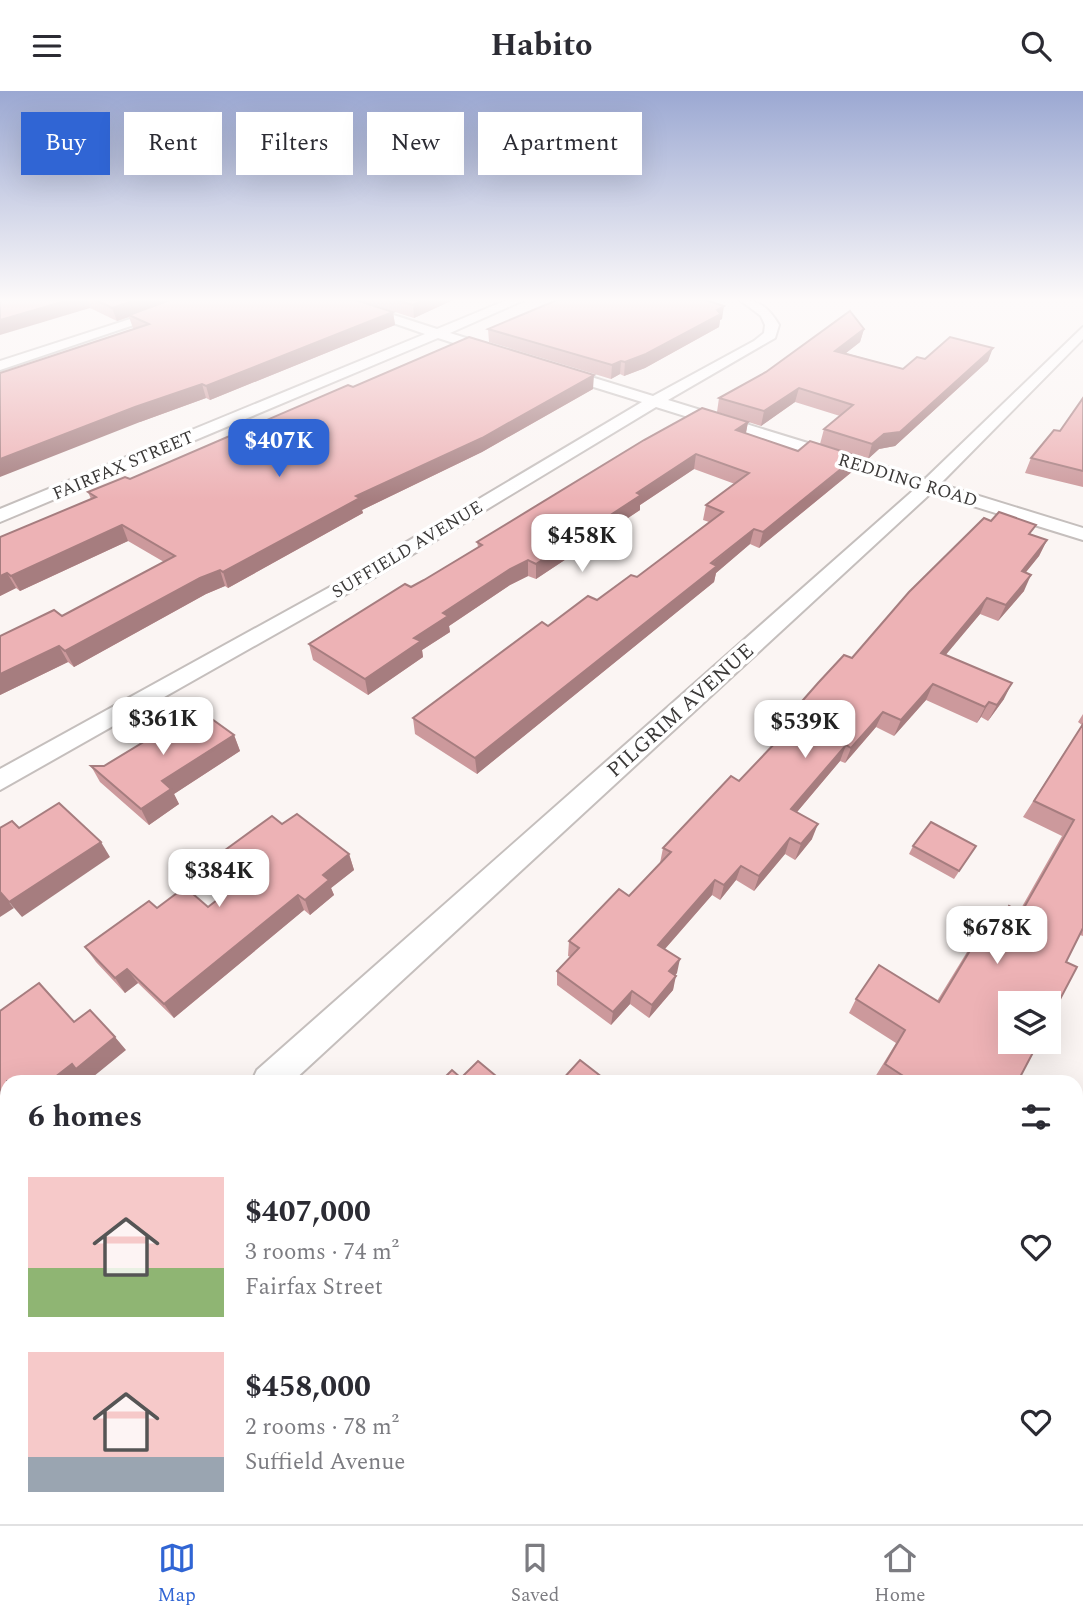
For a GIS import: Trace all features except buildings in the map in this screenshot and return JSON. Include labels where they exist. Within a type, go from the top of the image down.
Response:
[{"type":"street","name":"FAIRFAX STREET","points":[[0,516],[359,367]]},
{"type":"street","name":"REDDING ROAD","points":[[544,367],[1083,534]]},
{"type":"street","name":"SUFFIELD AVENUE","points":[[0,781],[348,585],[715,367]]},
{"type":"street","name":"PILGRIM AVENUE","points":[[276,1075],[928,486],[1047,367]]}]
